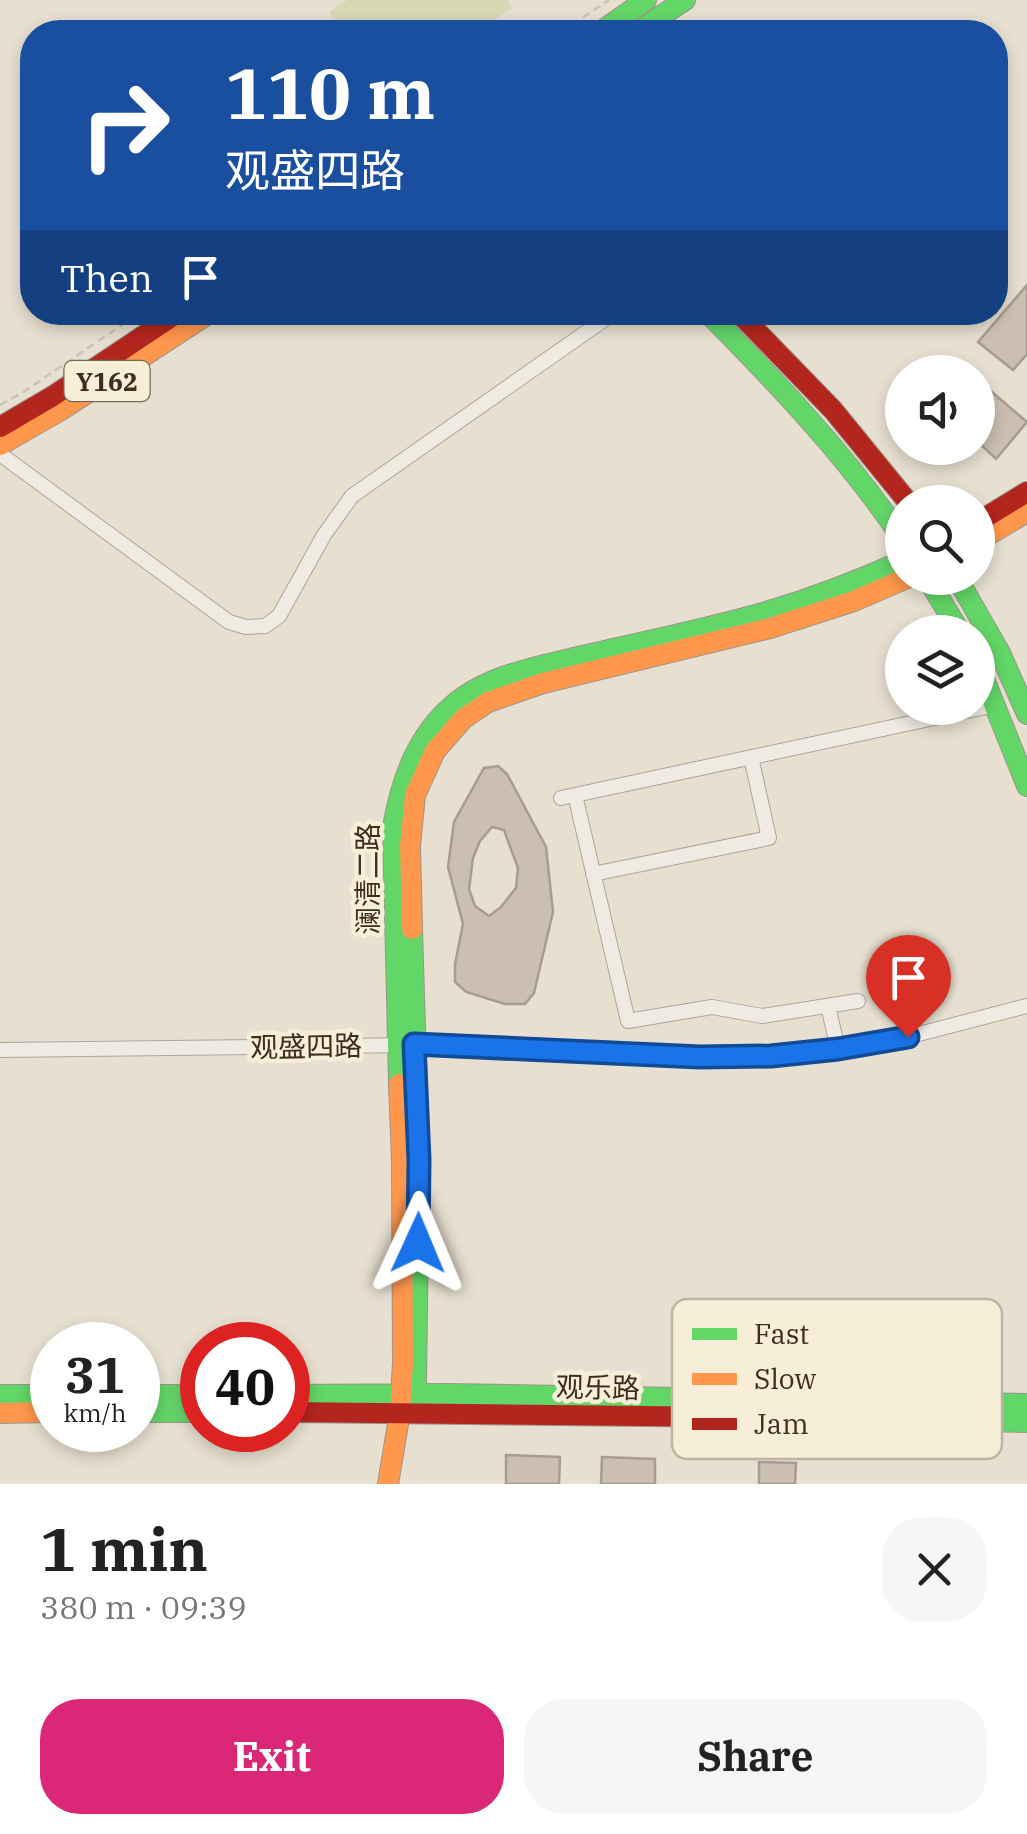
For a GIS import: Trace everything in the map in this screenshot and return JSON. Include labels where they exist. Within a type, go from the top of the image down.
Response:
[{"type":"street","points":[[617,20],[646,0]]},
{"type":"street","points":[[656,20],[685,0]]},
{"type":"street","name":"Y162","points":[[0,427],[160,325]]},
{"type":"street","name":"Y162","points":[[0,445],[191,325]]},
{"type":"street","points":[[0,454],[228,622],[246,628],[265,626],[279,616],[324,535],[352,496],[596,325]]},
{"type":"street","points":[[719,325],[832,444],[885,513]]},
{"type":"street","points":[[751,325],[833,410],[894,485]]},
{"type":"street","points":[[995,512],[1027,492]]},
{"type":"street","points":[[995,531],[1027,512]]},
{"type":"street","name":"澜清二路","points":[[406,1045],[393,846],[395,810],[412,759],[440,717],[466,696],[497,680],[765,612],[885,569]]},
{"type":"street","name":"澜清二路","points":[[402,1484],[408,1403],[402,1160],[410,846],[415,795],[427,766],[462,719],[503,696],[786,624],[885,588]]},
{"type":"street","points":[[967,595],[1027,714]]},
{"type":"street","points":[[995,705],[1027,786]]},
{"type":"street","points":[[858,1001],[762,1016],[712,1007],[628,1021],[593,874],[568,796],[902,725]]},
{"type":"street","points":[[593,874],[769,838],[752,757]]},
{"type":"street","points":[[828,1006],[838,1049]]},
{"type":"street","name":"观盛四路","points":[[0,1050],[406,1045],[700,1057],[771,1056],[908,1037],[1027,1006]]},
{"type":"street","points":[[0,1396],[30,1395]]},
{"type":"street","name":"观乐路","points":[[310,1396],[408,1403],[672,1405]]},
{"type":"street","name":"澜清二路","points":[[388,1484],[408,1403]]},
{"type":"street","name":"观乐路","points":[[310,1410],[408,1403]]},
{"type":"street","points":[[0,1412],[30,1412]]},
{"type":"path","points":[[578,20],[609,0]]},
{"type":"path","points":[[0,405],[123,325]]},
{"type":"green space","points":[[347,0],[507,0],[512,8],[494,20],[334,20],[329,12]]},
{"type":"building","points":[[1027,285],[1027,354],[1013,370],[978,342],[993,325],[1008,325],[1008,307]]},
{"type":"building","points":[[995,395],[1027,422],[995,458]]},
{"type":"building","points":[[498,766],[507,774],[546,847],[553,912],[534,993],[525,1004],[505,1004],[466,992],[455,982],[463,924],[448,867],[454,822],[484,768]],"holes":[[[492,827],[504,830],[518,868],[516,888],[489,916],[475,906],[469,889],[473,858]]]},
{"type":"building","points":[[506,1455],[560,1457],[559,1484],[506,1484]]},
{"type":"building","points":[[602,1457],[655,1459],[655,1484],[601,1484]]},
{"type":"building","points":[[759,1462],[796,1463],[795,1484],[759,1484]]},
{"type":"traffic: fast","points":[[617,20],[646,0]]},
{"type":"traffic: fast","points":[[655,20],[685,0]]},
{"type":"traffic: fast","points":[[720,325],[785,393],[885,514]]},
{"type":"traffic: fast","points":[[399,1084],[393,827],[412,761],[439,718],[466,695],[516,673],[766,612],[885,568]]},
{"type":"traffic: fast","points":[[937,595],[950,615]]},
{"type":"traffic: fast","points":[[967,595],[1000,653],[1027,714]]},
{"type":"traffic: fast","points":[[995,706],[1027,786]]},
{"type":"traffic: fast","points":[[412,929],[419,1160],[416,1383]]},
{"type":"traffic: fast","points":[[0,1395],[30,1395]]},
{"type":"traffic: fast","points":[[160,1395],[180,1395]]},
{"type":"traffic: fast","points":[[310,1395],[672,1398]]},
{"type":"traffic: fast","points":[[1002,1404],[1027,1404]]},
{"type":"traffic: fast","points":[[160,1412],[180,1412]]},
{"type":"traffic: fast","points":[[1002,1422],[1027,1422]]},
{"type":"traffic: slow","points":[[0,445],[191,325]]},
{"type":"traffic: slow","points":[[995,531],[1027,512]]},
{"type":"traffic: slow","points":[[412,929],[410,846],[415,795],[435,751],[463,719],[488,702],[543,683],[770,628],[885,588]]},
{"type":"traffic: slow","points":[[388,1484],[400,1412],[403,1363],[399,1084]]},
{"type":"traffic: slow","points":[[0,1413],[30,1412]]},
{"type":"traffic: jam","points":[[0,427],[160,325]]},
{"type":"traffic: jam","points":[[751,325],[833,410],[894,485]]},
{"type":"traffic: jam","points":[[995,512],[1027,492]]},
{"type":"traffic: jam","points":[[310,1412],[672,1416]]},
{"type":"route","points":[[418,1243],[414,1044],[700,1057],[771,1056],[908,1037]]}]
